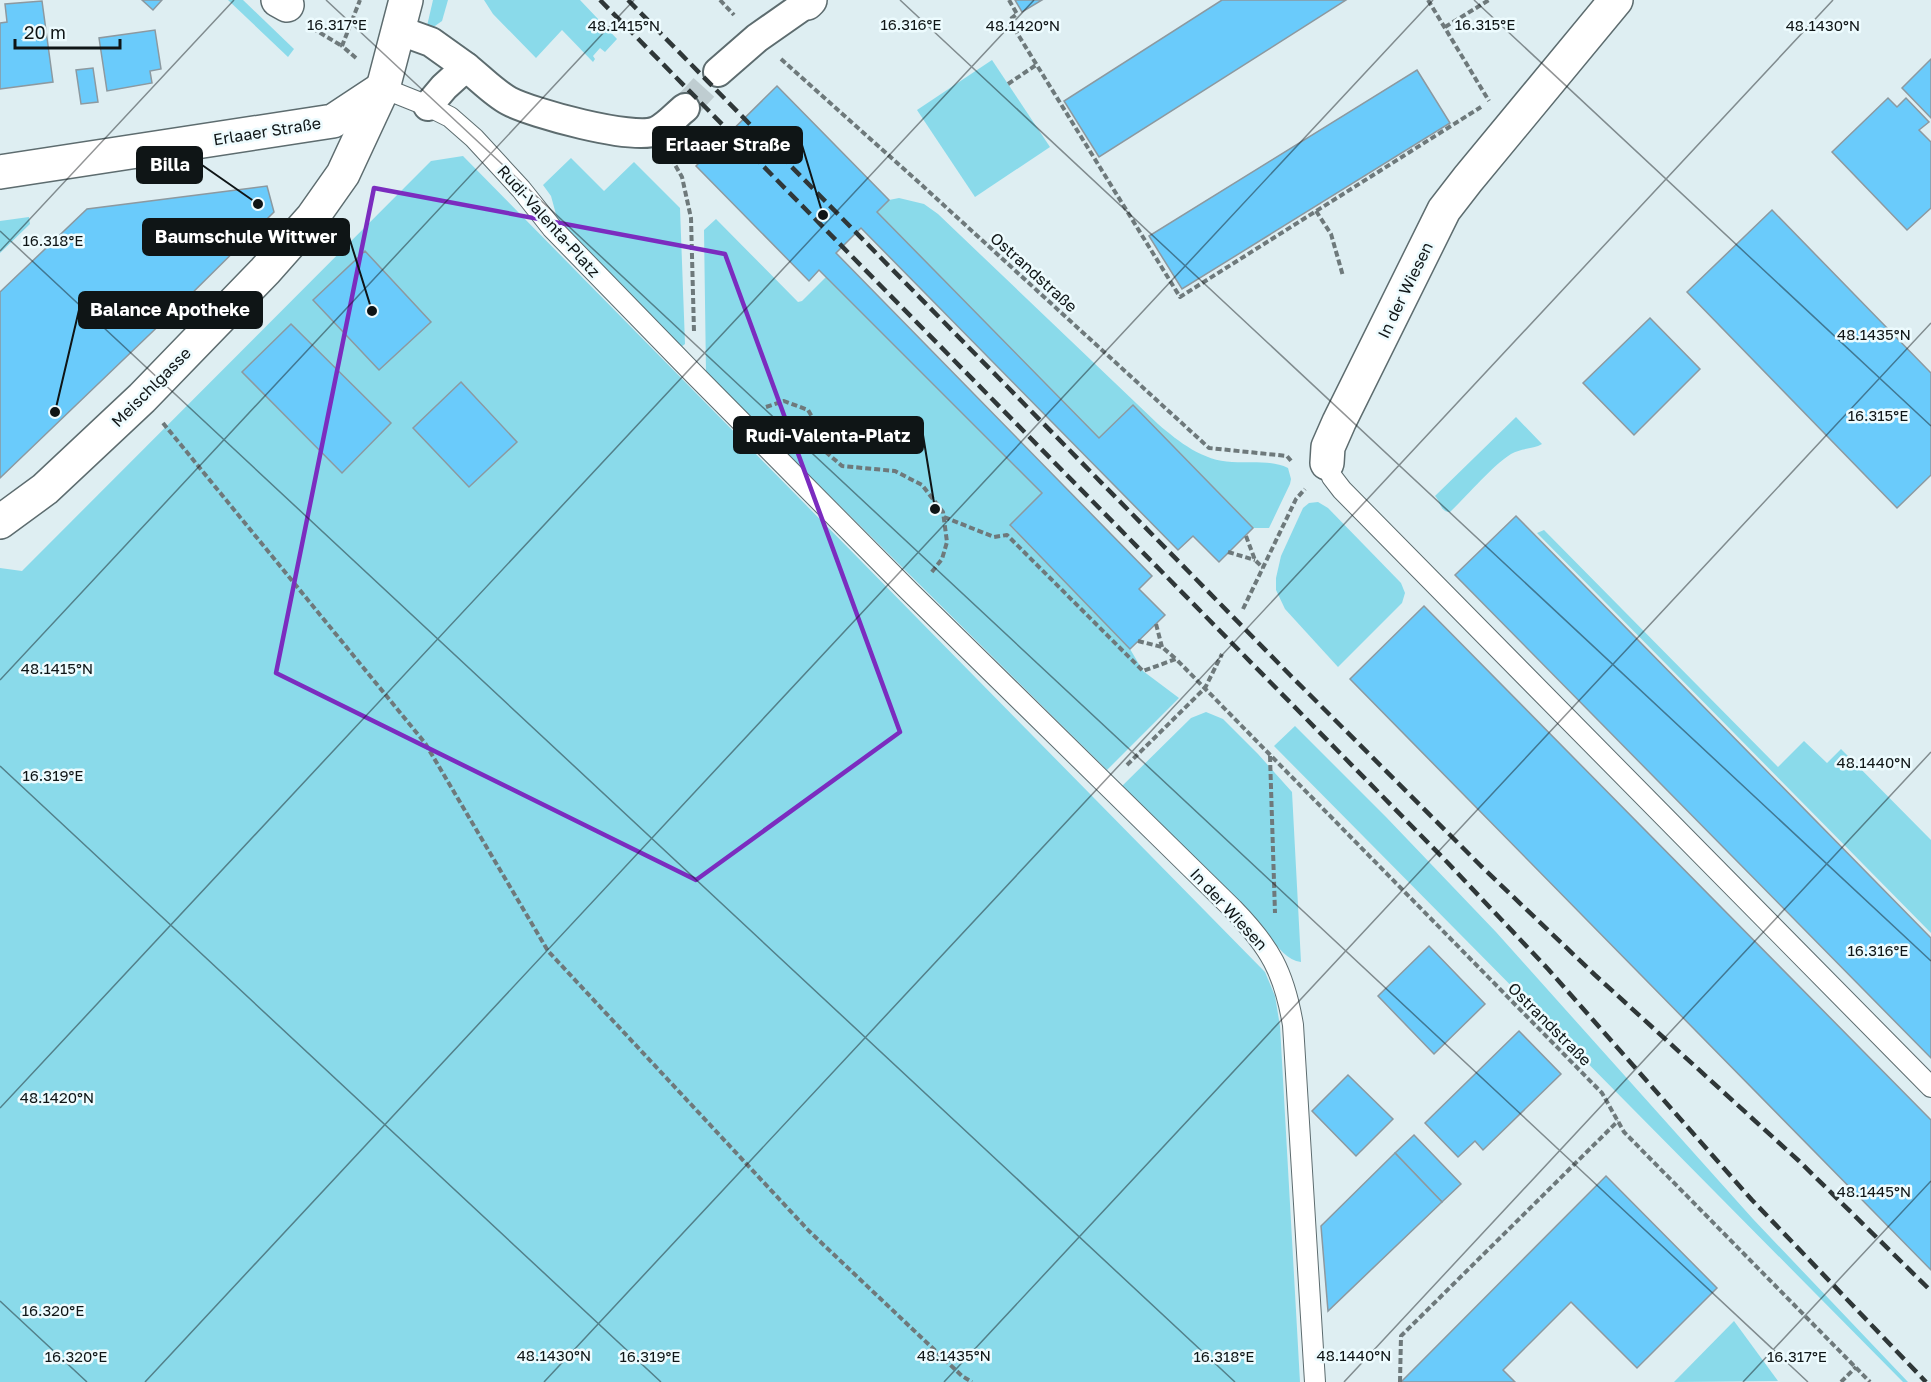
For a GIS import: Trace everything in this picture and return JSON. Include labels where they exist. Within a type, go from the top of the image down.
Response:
[{"type":"street","name":"In der Wiesen","points":[[1318,474],[1339,422],[1439,220],[1455,195],[1616,0]]},
{"type":"street","points":[[718,72],[757,38],[808,1]]},
{"type":"street","points":[[402,15],[431,42],[507,100],[525,109],[621,133],[642,134],[656,131],[685,108]]},
{"type":"street","name":"Meischlgasse","points":[[0,522],[45,489],[142,398],[265,271],[312,218],[343,174],[383,88],[402,15]]},
{"type":"street","points":[[428,106],[466,67]]},
{"type":"street","name":"Erlaaer Straße","points":[[0,172],[333,121],[383,88]]},
{"type":"lane","name":"Rudi-Valenta-Platz","points":[[383,88],[450,117],[474,138],[521,189],[552,228],[695,375],[910,592],[1107,785]]},
{"type":"lane","points":[[1318,474],[1332,477],[1342,490],[1931,1087]]},
{"type":"lane","name":"In der Wiesen","points":[[1107,785],[1246,923],[1269,951],[1277,965],[1287,994],[1293,1025],[1315,1382]]},
{"type":"path","points":[[1009,0],[1017,14],[1009,20],[1180,297],[1490,102]]},
{"type":"path","points":[[1428,0],[1490,102],[1513,124]]},
{"type":"path","points":[[1445,27],[1489,0]]},
{"type":"path","name":"Ostrandstraße","points":[[757,38],[1209,448],[1287,456],[1318,474]]},
{"type":"path","points":[[1008,84],[1036,65]]},
{"type":"path","points":[[656,131],[682,177],[691,218],[695,375]]},
{"type":"path","points":[[1316,211],[1331,234],[1343,276]]},
{"type":"path","points":[[142,398],[424,743],[548,951],[809,1231],[962,1376],[972,1382]]},
{"type":"path","points":[[742,421],[758,410],[784,401],[808,410],[819,429],[827,453],[842,466],[894,471],[922,485],[943,512],[947,542],[942,559],[929,576],[910,592]]},
{"type":"path","points":[[1243,609],[1296,499],[1318,474]]},
{"type":"path","points":[[944,518],[994,537],[1006,535],[1143,671],[1176,659]]},
{"type":"path","points":[[1246,536],[1255,560],[1263,568]]},
{"type":"path","points":[[1228,552],[1255,560]]},
{"type":"path","points":[[1155,624],[1162,647]]},
{"type":"path","points":[[1138,641],[1162,647]]},
{"type":"path","name":"Ostrandstraße","points":[[1162,647],[1205,688],[1602,1093],[1623,1131],[1870,1382]]},
{"type":"path","points":[[1107,785],[1205,688],[1222,654]]},
{"type":"path","points":[[1270,756],[1277,965]]},
{"type":"path","points":[[1400,1382],[1401,1336],[1618,1121]]},
{"type":"path","points":[[1841,1382],[1856,1368]]},
{"type":"highlighted area","points":[[374,188],[725,254],[900,732],[696,880],[276,673]]},
{"type":"shaded area","points":[[228,0],[243,0],[294,49],[288,57]]},
{"type":"shaded area","points":[[433,0],[448,0],[442,21],[432,28],[427,26]]},
{"type":"shaded area","points":[[484,0],[580,0],[617,39],[605,52],[600,48],[593,56],[595,59],[593,62],[562,30],[536,58],[493,14]]},
{"type":"shaded area","points":[[992,60],[1050,147],[975,197],[917,110]]},
{"type":"shaded area","points":[[463,156],[1265,972],[1275,996],[1280,1026],[1300,1382],[0,1382],[0,568],[22,571],[431,161]]},
{"type":"shaded area","points":[[571,158],[604,191],[634,162],[680,208],[685,344],[681,347],[557,218],[551,196],[543,185]]},
{"type":"shaded area","points":[[899,198],[924,204],[938,214],[1158,424],[1183,444],[1221,461],[1268,463],[1288,468],[1290,484],[1269,528],[1253,528],[1133,405],[1099,438],[877,212],[889,200]]},
{"type":"shaded area","points":[[29,217],[30,224],[0,253],[0,221]]},
{"type":"shaded area","points":[[716,219],[798,302],[802,301],[826,277],[1042,493],[1010,526],[1130,649],[1143,671],[1179,698],[1107,770],[706,373],[704,230]]},
{"type":"shaded area","points":[[1516,417],[1542,444],[1511,454],[1450,512],[1442,509],[1435,496]]},
{"type":"shaded area","points":[[1318,502],[1328,508],[1401,583],[1405,593],[1402,603],[1338,667],[1285,609],[1276,590],[1281,556],[1303,508],[1309,503]]},
{"type":"shaded area","points":[[1544,530],[1778,767],[1804,741],[1827,763],[1841,749],[1931,840],[1931,933],[1537,533]]},
{"type":"shaded area","points":[[1206,712],[1223,719],[1292,792],[1301,962],[1283,953],[1262,926],[1228,890],[1121,787],[1191,718]]},
{"type":"shaded area","points":[[1295,726],[1496,932],[1753,1219],[1908,1382],[1903,1382],[1274,746]]},
{"type":"shaded area","points":[[1734,1321],[1778,1381],[1674,1382]]},
{"type":"building","points":[[142,0],[162,0],[153,10]]},
{"type":"building","points":[[1015,0],[1042,0],[1022,12]]},
{"type":"building","points":[[1222,0],[1346,0],[1099,157],[1064,101]]},
{"type":"building","points":[[42,1],[53,82],[0,89],[0,23],[7,22],[5,4]]},
{"type":"building","points":[[155,30],[161,69],[150,71],[152,83],[107,91],[99,38]]},
{"type":"building","points":[[1931,59],[1931,118],[1902,88]]},
{"type":"building","points":[[93,68],[98,102],[81,104],[76,70]]},
{"type":"building","points":[[1417,70],[1450,123],[1182,289],[1149,236]]},
{"type":"building","points":[[777,86],[889,200],[877,212],[1099,438],[1133,405],[1253,528],[1219,562],[1193,536],[1178,550],[861,228],[836,253],[1152,576],[1139,589],[1165,615],[1130,649],[1010,525],[1042,493],[819,270],[809,281],[696,166]]},
{"type":"building","points":[[1888,98],[1897,107],[1906,98],[1929,122],[1919,130],[1931,142],[1931,208],[1907,230],[1832,152]]},
{"type":"building","points":[[267,186],[274,212],[0,478],[0,292],[87,209]]},
{"type":"building","points":[[1772,210],[1931,373],[1931,475],[1897,508],[1687,292]]},
{"type":"building","points":[[365,251],[431,322],[379,370],[313,300]]},
{"type":"building","points":[[1650,318],[1700,369],[1634,435],[1583,383]]},
{"type":"building","points":[[291,324],[391,423],[342,473],[242,372]]},
{"type":"building","points":[[461,382],[517,442],[469,487],[413,428]]},
{"type":"building","points":[[1516,516],[1931,938],[1931,1058],[1455,575]]},
{"type":"building","points":[[1424,606],[1931,1120],[1931,1270],[1350,679]]},
{"type":"building","points":[[1429,946],[1485,1004],[1434,1054],[1378,996]]},
{"type":"building","points":[[1519,1031],[1561,1074],[1483,1150],[1475,1141],[1458,1157],[1425,1123]]},
{"type":"building","points":[[1348,1075],[1393,1119],[1356,1156],[1312,1111]]},
{"type":"building","points":[[1414,1135],[1461,1184],[1442,1202],[1395,1153]]},
{"type":"building","points":[[1395,1153],[1442,1202],[1328,1311],[1321,1226]]},
{"type":"building","points":[[1606,1176],[1717,1288],[1637,1368],[1571,1302],[1503,1370],[1515,1382],[1403,1382],[1402,1381]]},
{"type":"tunnel","points":[[685,108],[718,72]]},
{"type":"railway","points":[[600,0],[1447,862],[1548,969],[1752,1200],[1926,1382]]},
{"type":"railway","points":[[628,0],[1290,675],[1481,866],[1595,975],[1799,1161],[1931,1291]]},
{"type":"place","name":"Billa","points":[[258,204]]},
{"type":"place","name":"Erlaaer Straße","points":[[823,215]]},
{"type":"place","name":"Baumschule Wittwer","points":[[372,311]]},
{"type":"place","name":"Balance Apotheke","points":[[55,412]]},
{"type":"place","name":"Rudi-Valenta-Platz","points":[[935,509]]}]
